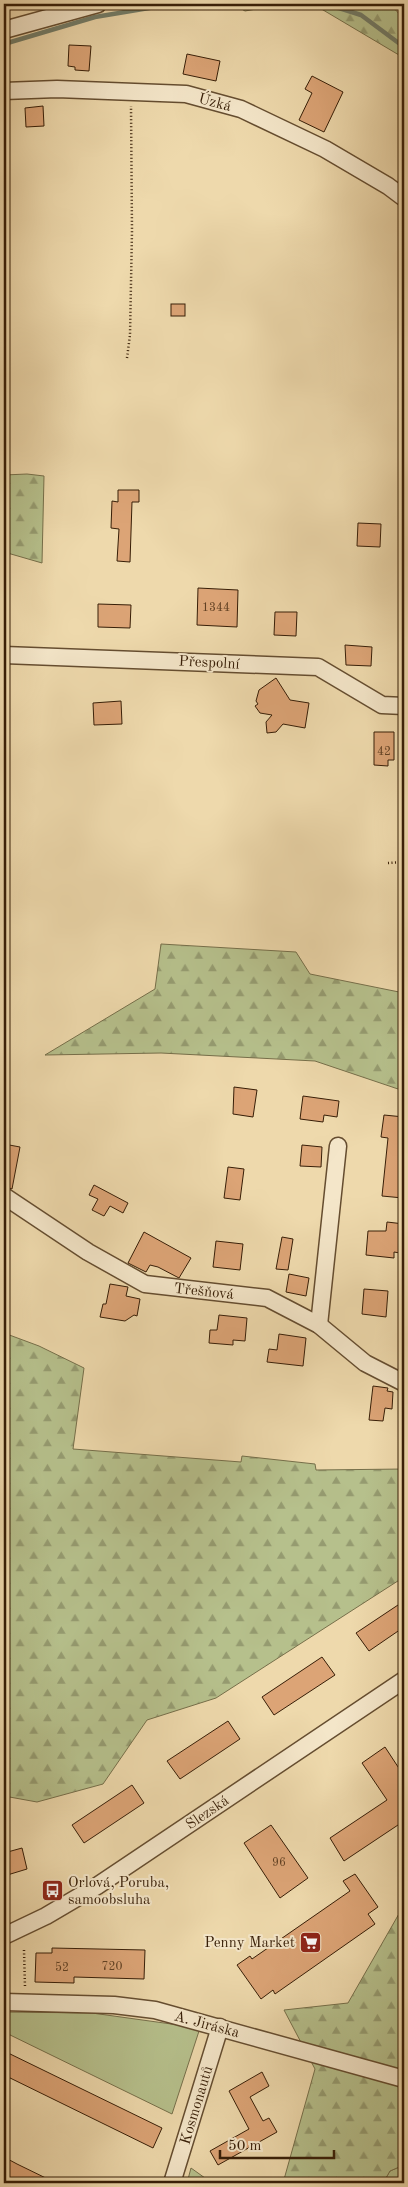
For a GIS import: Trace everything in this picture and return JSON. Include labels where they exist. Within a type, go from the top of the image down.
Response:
[{"type":"street","points":[[4,30],[98,4]]},
{"type":"street","name":"Úzká","points":[[4,91],[57,89],[186,94],[241,109],[325,149],[388,186],[404,198]]},
{"type":"street","name":"Přespolní","points":[[4,655],[318,666],[382,705],[404,706]]},
{"type":"street","points":[[320,1325],[338,1146]]},
{"type":"street","name":"Třešňová","points":[[4,1196],[88,1252],[145,1284],[267,1298],[320,1325],[365,1363],[404,1383]]},
{"type":"street","name":"Slezská","points":[[4,1936],[46,1916],[97,1886],[404,1680]]},
{"type":"street","name":"A. Jiráska","points":[[4,2002],[114,2005],[155,2010],[220,2026],[404,2079]]},
{"type":"street","name":"Kosmonautů","points":[[172,2183],[220,2026]]},
{"type":"path","points":[[127,358],[130,335],[132,231],[131,92]]},
{"type":"path","points":[[388,863],[404,862]]},
{"type":"path","points":[[24,1950],[26,1991]]},
{"type":"green space","points":[[233,4],[285,4],[245,11]]},
{"type":"green space","points":[[313,4],[390,4],[404,19],[404,58]]},
{"type":"green space","points":[[27,474],[44,476],[42,563],[4,552],[4,475]]},
{"type":"green space","points":[[161,944],[296,952],[310,974],[404,993],[404,1091],[315,1061],[161,1053],[45,1055],[155,989]]},
{"type":"green space","points":[[4,1333],[39,1346],[84,1368],[73,1449],[241,1462],[242,1456],[315,1464],[316,1470],[404,1469],[404,1577],[216,1698],[147,1720],[103,1784],[37,1802],[4,1796]]},
{"type":"green space","points":[[404,1905],[404,2165],[390,2171],[383,2183],[283,2183],[315,2069],[284,2010],[348,2003]]},
{"type":"green space","points":[[4,2012],[92,2013],[200,2028],[172,2114],[4,2032]]},
{"type":"green space","points":[[404,2165],[404,2183],[383,2183],[390,2171]]},
{"type":"green space","points":[[191,2168],[212,2183],[187,2183]]},
{"type":"building","points":[[69,45],[91,46],[89,71],[75,70],[75,67],[68,66]]},
{"type":"building","points":[[187,54],[220,61],[216,81],[183,74]]},
{"type":"building","points":[[312,76],[343,92],[324,132],[299,120],[312,93],[305,89]]},
{"type":"building","points":[[43,106],[44,126],[26,127],[25,108]]},
{"type":"building","points":[[171,304],[185,304],[185,316],[171,316]]},
{"type":"building","points":[[118,490],[139,490],[139,502],[132,502],[130,562],[117,561],[119,529],[111,528],[112,501],[118,502]]},
{"type":"building","points":[[358,523],[381,524],[380,547],[357,546]]},
{"type":"building","points":[[198,588],[238,590],[237,627],[197,625]]},
{"type":"building","points":[[98,604],[131,605],[130,628],[98,627]]},
{"type":"building","points":[[275,612],[297,612],[296,636],[274,635]]},
{"type":"building","points":[[345,645],[372,647],[371,666],[346,665]]},
{"type":"building","points":[[276,678],[290,700],[309,703],[305,728],[283,724],[276,732],[267,733],[266,722],[272,715],[260,713],[255,706],[258,704],[256,701],[259,690]]},
{"type":"building","points":[[121,701],[122,724],[94,725],[93,703]]},
{"type":"building","points":[[374,732],[394,732],[394,760],[388,760],[388,766],[374,765]]},
{"type":"building","points":[[234,1087],[257,1090],[253,1117],[233,1114]]},
{"type":"building","points":[[303,1096],[339,1101],[337,1117],[324,1115],[323,1122],[300,1119]]},
{"type":"building","points":[[384,1115],[404,1117],[400,1177],[404,1178],[403,1198],[382,1196],[388,1138],[381,1137]]},
{"type":"building","points":[[4,1144],[20,1147],[12,1189],[4,1186]]},
{"type":"building","points":[[302,1145],[322,1147],[321,1167],[300,1166]]},
{"type":"building","points":[[228,1167],[244,1169],[240,1200],[224,1198]]},
{"type":"building","points":[[94,1185],[128,1203],[123,1213],[110,1206],[104,1216],[92,1210],[98,1199],[89,1195]]},
{"type":"building","points":[[387,1222],[404,1224],[404,1243],[400,1243],[400,1253],[394,1252],[394,1258],[366,1255],[368,1231],[386,1231]]},
{"type":"building","points":[[144,1232],[191,1258],[179,1278],[158,1267],[150,1265],[146,1272],[128,1263]]},
{"type":"building","points":[[282,1237],[293,1239],[288,1270],[276,1269]]},
{"type":"building","points":[[216,1241],[243,1244],[240,1270],[213,1267]]},
{"type":"building","points":[[289,1274],[309,1278],[306,1296],[286,1292]]},
{"type":"building","points":[[110,1284],[128,1287],[126,1296],[140,1299],[137,1316],[134,1315],[125,1321],[100,1317],[103,1304],[106,1304]]},
{"type":"building","points":[[364,1289],[388,1291],[386,1317],[362,1314]]},
{"type":"building","points":[[219,1315],[247,1318],[245,1341],[233,1340],[233,1345],[209,1343],[210,1330],[217,1330]]},
{"type":"building","points":[[279,1334],[306,1338],[303,1366],[267,1362],[269,1349],[277,1350]]},
{"type":"building","points":[[373,1386],[388,1388],[387,1391],[393,1392],[392,1409],[385,1408],[383,1421],[369,1420]]},
{"type":"building","points":[[404,1601],[404,1627],[369,1651],[356,1633]]},
{"type":"building","points":[[322,1657],[335,1675],[274,1715],[262,1697]]},
{"type":"building","points":[[228,1721],[240,1739],[180,1779],[167,1761]]},
{"type":"building","points":[[385,1747],[404,1776],[404,1821],[344,1861],[330,1838],[387,1800],[362,1763]]},
{"type":"building","points":[[132,1785],[144,1803],[84,1843],[72,1825]]},
{"type":"building","points":[[271,1825],[308,1878],[280,1898],[244,1843]]},
{"type":"building","points":[[22,1848],[27,1869],[4,1876],[4,1853]]},
{"type":"building","points":[[355,1874],[378,1907],[368,1914],[375,1924],[275,1994],[273,1990],[261,1999],[237,1965],[250,1956],[252,1959],[350,1891],[343,1881]]},
{"type":"building","points":[[52,1948],[145,1950],[144,1979],[74,1977],[74,1983],[35,1982],[36,1953],[52,1953]]},
{"type":"building","points":[[4,2051],[162,2128],[153,2148],[4,2075]]},
{"type":"building","points":[[262,2072],[269,2086],[250,2097],[263,2121],[269,2118],[277,2132],[218,2165],[210,2151],[249,2129],[229,2091]]},
{"type":"building","points":[[4,2157],[17,2164],[56,2183],[4,2183]]},
{"type":"waterway","points":[[296,4],[339,8],[361,15],[404,47]]},
{"type":"waterway","points":[[4,44],[95,17],[155,7]]},
{"type":"place","name":"Orlová, Poruba, samoobsluha","points":[[52,1891]]},
{"type":"place","name":"Penny Market","points":[[311,1942]]}]
